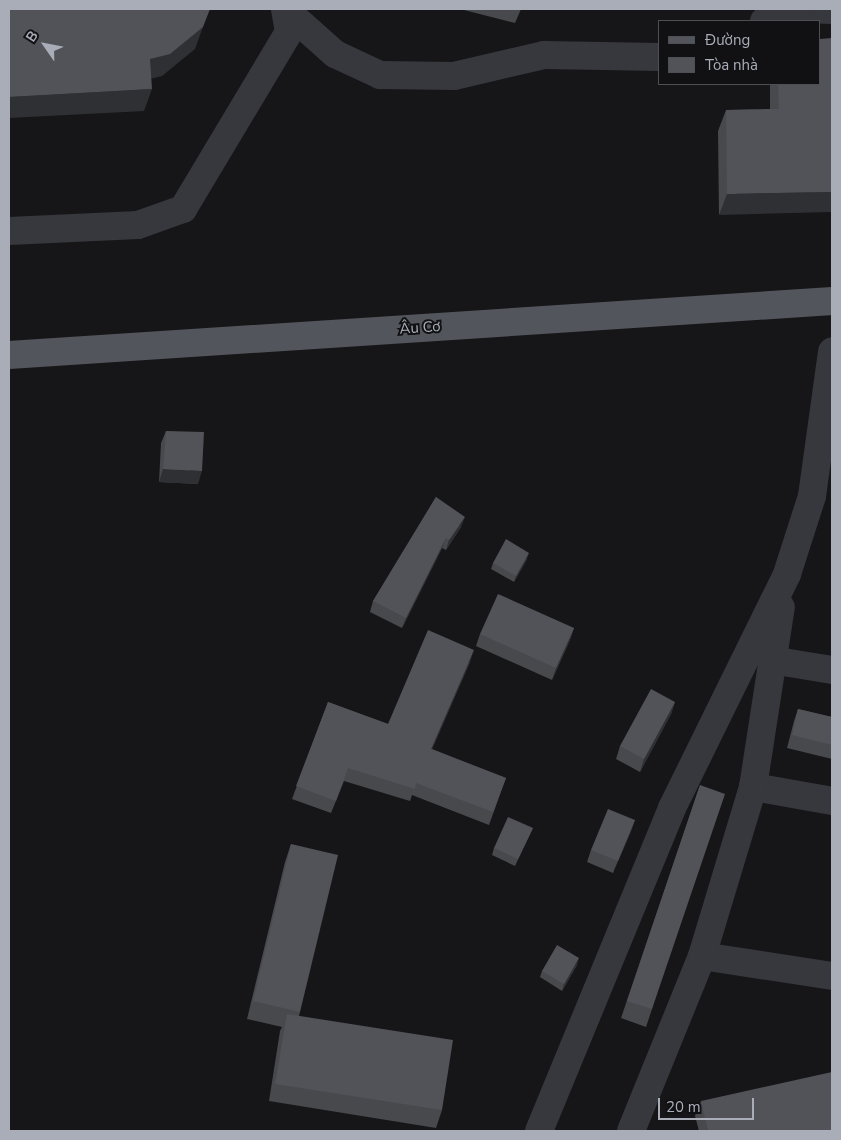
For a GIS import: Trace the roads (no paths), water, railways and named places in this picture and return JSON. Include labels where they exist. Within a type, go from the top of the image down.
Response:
[{"type":"main road","name":"Âu Cơ","points":[[9,355],[832,301]]},
{"type":"lane","points":[[767,20],[800,9]]},
{"type":"lane","points":[[805,9],[832,10]]},
{"type":"lane","points":[[287,11],[335,54],[380,74],[454,76],[544,55],[658,56]]},
{"type":"lane","points":[[9,231],[138,225],[183,209],[289,32],[287,11]]},
{"type":"lane","points":[[631,1131],[702,956],[753,787],[771,660],[787,574],[812,496],[832,351]]},
{"type":"lane","points":[[539,1131],[672,808],[787,574]]},
{"type":"lane","points":[[771,660],[832,670]]},
{"type":"lane","points":[[753,787],[832,801]]},
{"type":"lane","points":[[702,956],[832,976]]}]
